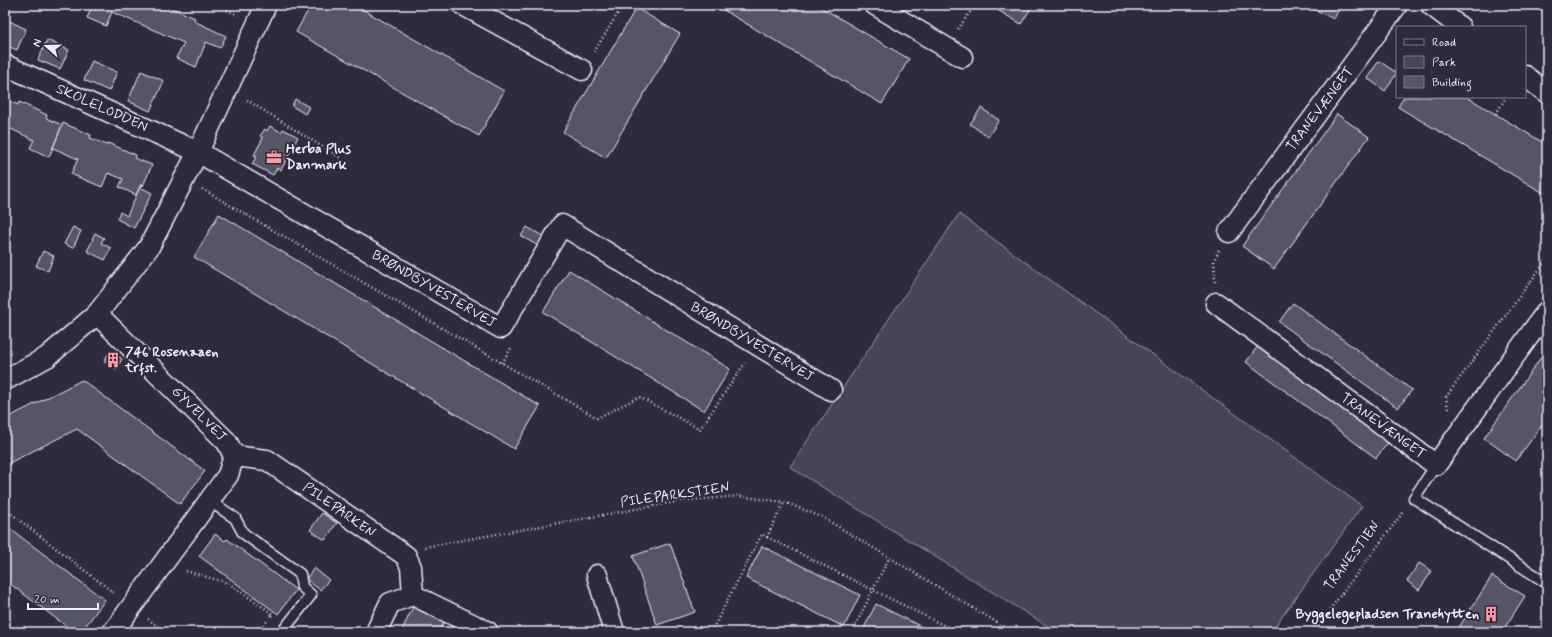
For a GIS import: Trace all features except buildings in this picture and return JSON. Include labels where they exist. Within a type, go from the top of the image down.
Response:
[{"type":"street","points":[[5,380],[47,357],[97,314],[149,247],[198,152],[266,5]]},
{"type":"street","points":[[463,5],[582,70]]},
{"type":"street","points":[[875,5],[954,52]]},
{"type":"street","name":"TRANEVÆNGET","points":[[1229,232],[1398,5]]},
{"type":"street","points":[[1431,5],[1459,26]]},
{"type":"street","name":"SKOLELODDEN","points":[[5,65],[198,152]]},
{"type":"street","points":[[1526,77],[1547,93]]},
{"type":"street","name":"BRØNDBYVESTERVEJ","points":[[198,152],[501,328],[562,225],[831,390]]},
{"type":"street","name":"TRANEVÆNGET","points":[[1216,303],[1436,465],[1547,310]]},
{"type":"street","name":"GYVELVEJ","points":[[97,314],[227,442],[234,456],[228,475],[113,632]]},
{"type":"street","name":"PILEPARKEN","points":[[234,456],[267,460],[406,556]]},
{"type":"street","points":[[406,556],[411,567],[413,595]]},
{"type":"street","points":[[597,575],[614,632]]},
{"type":"street","points":[[376,632],[390,603],[413,595],[488,632]]},
{"type":"lane","points":[[1436,465],[1414,498],[1547,584]]},
{"type":"lane","points":[[210,501],[235,518],[243,533],[300,574],[302,587],[311,595],[282,632]]},
{"type":"path","points":[[582,70],[623,5]]},
{"type":"path","points":[[954,52],[975,5]]},
{"type":"path","points":[[227,88],[342,159]]},
{"type":"path","points":[[1496,114],[1505,98]]},
{"type":"path","points":[[1216,303],[1214,260],[1229,232]]},
{"type":"path","points":[[1452,442],[1446,397],[1547,259]]},
{"type":"path","name":"PILEPARKSTIEN","points":[[406,556],[427,546],[681,501],[738,496],[784,502],[822,517],[1013,632]]},
{"type":"path","name":"TRANESTIEN","points":[[1313,632],[1414,498]]},
{"type":"path","points":[[767,537],[784,502]]},
{"type":"path","points":[[5,504],[9,512],[165,632]]},
{"type":"path","points":[[711,632],[762,534],[957,632]]},
{"type":"path","points":[[852,632],[889,558]]},
{"type":"path","points":[[166,560],[185,571],[228,583],[273,614],[259,632]]},
{"type":"green space","points":[[959,214],[1362,506],[1271,632],[1057,632],[790,467]]},
{"type":"place","name":"Herba Plus Danmark","points":[[274,157]]},
{"type":"place","name":"746 Rosenaaen trfst.","points":[[113,360]]},
{"type":"place","name":"Byggelegepladsen Tranehytten","points":[[1491,614]]}]
